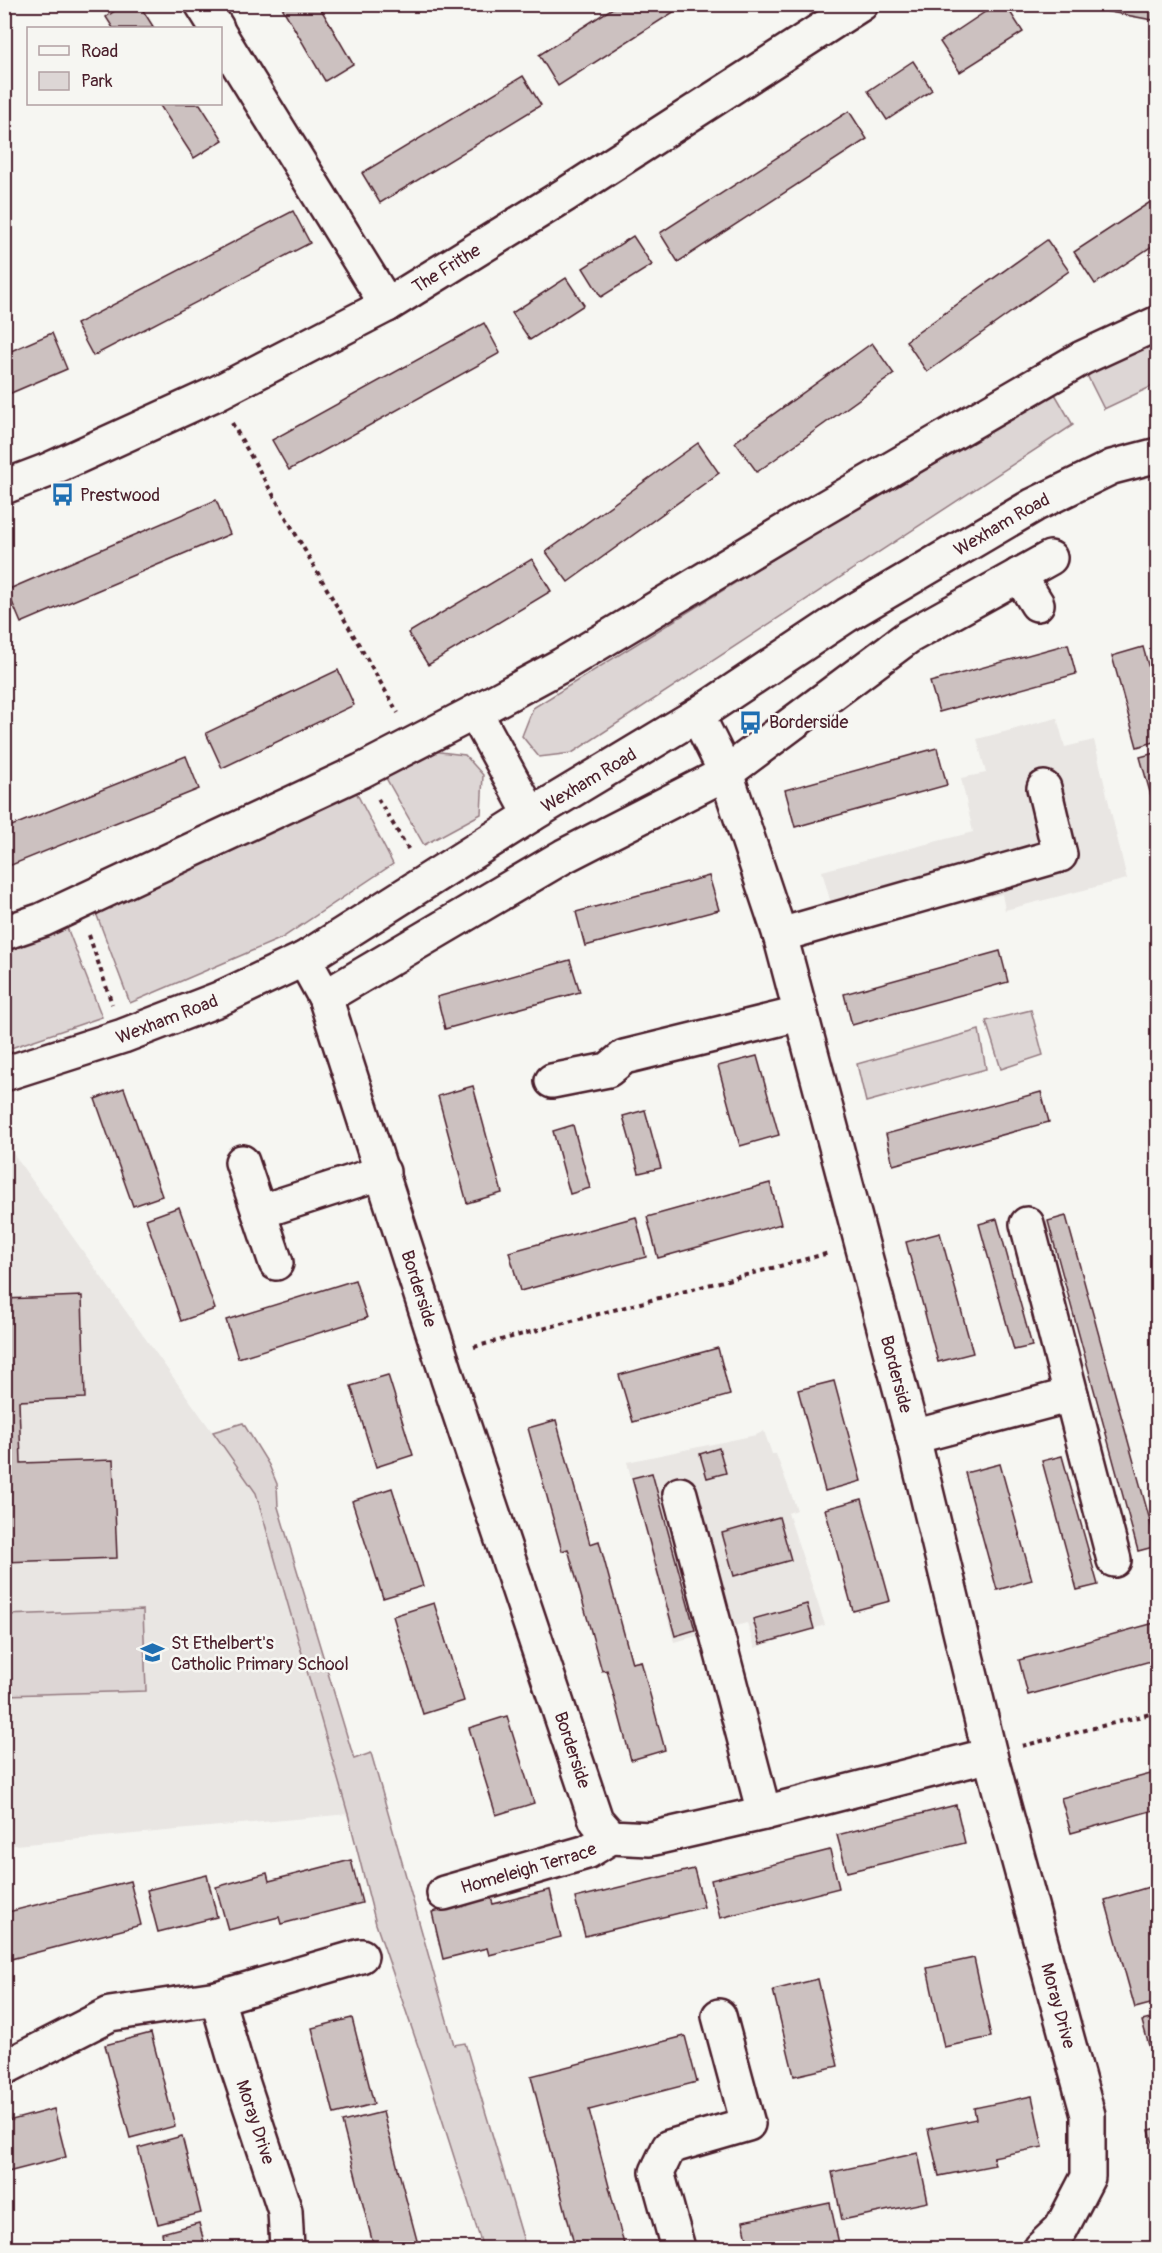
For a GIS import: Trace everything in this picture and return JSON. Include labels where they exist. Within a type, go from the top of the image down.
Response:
[{"type":"street","points":[[202,4],[215,27]]},
{"type":"street","name":"The Frithe","points":[[4,487],[46,471],[215,394],[387,305],[565,195],[861,4]]},
{"type":"street","points":[[222,38],[387,305]]},
{"type":"street","points":[[4,933],[42,920],[361,771],[475,712],[562,665],[800,522],[1082,358],[1158,323]]},
{"type":"street","name":"Wexham Road","points":[[4,1074],[123,1036],[219,999],[304,959],[531,815],[697,715],[847,615],[1034,505],[1112,467],[1158,455]]},
{"type":"street","points":[[325,997],[564,856],[726,773],[909,637],[1050,558]]},
{"type":"street","points":[[1019,575],[1037,604]]},
{"type":"street","points":[[475,712],[531,815]]},
{"type":"street","name":"Borderside","points":[[697,715],[726,773],[780,935],[799,1014],[913,1437],[990,1755]]},
{"type":"street","points":[[780,935],[1060,855],[1044,788]]},
{"type":"street","name":"Borderside","points":[[304,959],[325,997],[441,1356],[596,1820],[611,1837]]},
{"type":"street","points":[[552,1081],[608,1070],[624,1057],[799,1014]]},
{"type":"street","points":[[242,1162],[276,1263]]},
{"type":"street","points":[[259,1212],[383,1172]]},
{"type":"street","points":[[1027,1224],[1114,1560]]},
{"type":"street","points":[[913,1437],[1071,1395]]},
{"type":"street","points":[[680,1494],[764,1813]]},
{"type":"street","points":[[611,1837],[650,1839],[764,1813],[990,1755]]},
{"type":"street","name":"Moray Drive","points":[[990,1755],[1088,2115],[1088,2177],[1061,2242]]},
{"type":"street","name":"Homeleigh Terrace","points":[[444,1893],[587,1852],[611,1837]]},
{"type":"street","points":[[4,2068],[110,2014],[218,1998],[361,1956]]},
{"type":"street","name":"Moray Drive","points":[[218,1998],[235,2060],[285,2211],[287,2248]]},
{"type":"street","points":[[678,2248],[657,2172],[669,2147],[748,2124],[718,2016]]},
{"type":"path","points":[[215,394],[415,743]]},
{"type":"path","points":[[361,771],[428,881]]},
{"type":"path","points":[[78,903],[123,1036]]},
{"type":"path","points":[[441,1356],[862,1245]]},
{"type":"path","points":[[990,1755],[1158,1712]]},
{"type":"shaded area","points":[[1057,718],[1065,747],[1094,740],[1127,879],[1005,910],[1002,894],[839,933],[822,871],[973,832],[961,778],[986,773],[977,739]]},
{"type":"shaded area","name":"St Ethelbert's Catholic Primary School","points":[[4,1141],[256,1493],[348,1814],[5,1846]]},
{"type":"shaded area","points":[[764,1431],[772,1454],[776,1454],[797,1510],[788,1513],[825,1625],[755,1648],[747,1623],[674,1642],[627,1462],[756,1435]]},
{"type":"green space","points":[[1157,335],[1157,384],[1104,409],[1084,369]]},
{"type":"green space","points":[[1051,387],[1073,425],[572,753],[539,757],[522,736],[533,708]]},
{"type":"green space","points":[[432,751],[465,755],[483,775],[481,814],[424,845],[386,778]]},
{"type":"green space","points":[[356,792],[393,864],[282,938],[130,1003],[96,913]]},
{"type":"green space","points":[[66,925],[102,1017],[5,1050],[5,950]]},
{"type":"green space","points":[[1031,1010],[1043,1055],[1001,1069],[986,1021]]},
{"type":"green space","points":[[979,1030],[986,1069],[866,1102],[857,1064]]},
{"type":"green space","points":[[243,1423],[269,1465],[277,1484],[278,1507],[354,1759],[371,1753],[454,2045],[465,2043],[526,2248],[483,2248],[429,2078],[376,1924],[348,1814],[256,1493],[213,1432]]},
{"type":"green space","points":[[143,1610],[146,1691],[5,1695],[5,1615]]},
{"type":"building","points":[[125,4],[139,4],[153,27],[112,27],[106,17]]},
{"type":"building","points":[[280,4],[318,4],[353,64],[325,81]]},
{"type":"building","points":[[619,4],[686,4],[558,86],[539,55]]},
{"type":"building","points":[[997,4],[1005,4],[1023,32],[960,72],[940,42]]},
{"type":"building","points":[[1067,4],[1158,4],[1158,21]]},
{"type":"building","points":[[913,61],[932,90],[887,120],[868,91]]},
{"type":"building","points":[[523,76],[541,105],[380,203],[362,173]]},
{"type":"building","points":[[160,105],[201,105],[223,140],[194,158]]},
{"type":"building","points":[[849,111],[867,139],[678,262],[660,233]]},
{"type":"building","points":[[1158,197],[1158,242],[1095,284],[1074,252]]},
{"type":"building","points":[[293,211],[310,243],[93,356],[76,324]]},
{"type":"building","points":[[633,236],[652,265],[601,297],[583,268]]},
{"type":"building","points":[[1047,240],[1069,271],[927,372],[906,341]]},
{"type":"building","points":[[566,278],[584,305],[530,340],[512,313]]},
{"type":"building","points":[[484,323],[500,353],[289,470],[272,440]]},
{"type":"building","points":[[52,333],[67,369],[4,396],[4,354]]},
{"type":"building","points":[[872,343],[894,374],[757,472],[735,442]]},
{"type":"building","points":[[698,443],[719,473],[568,582],[546,552]]},
{"type":"building","points":[[216,500],[230,534],[21,623],[7,590]]},
{"type":"building","points":[[532,559],[551,591],[428,665],[408,633]]},
{"type":"building","points":[[1068,644],[1076,674],[939,712],[930,682]]},
{"type":"building","points":[[1143,647],[1158,701],[1158,741],[1137,747],[1112,656]]},
{"type":"building","points":[[338,670],[354,705],[222,768],[206,733]]},
{"type":"building","points":[[937,748],[947,785],[795,827],[785,790]]},
{"type":"building","points":[[1158,752],[1158,820],[1140,757]]},
{"type":"building","points":[[186,756],[199,789],[4,868],[4,829]]},
{"type":"building","points":[[709,876],[719,910],[585,946],[576,912]]},
{"type":"building","points":[[1000,951],[1008,982],[852,1025],[844,994]]},
{"type":"building","points":[[570,960],[580,992],[445,1029],[437,997]]},
{"type":"building","points":[[757,1056],[779,1135],[740,1146],[718,1066]]},
{"type":"building","points":[[473,1086],[502,1193],[467,1203],[438,1096]]},
{"type":"building","points":[[124,1088],[162,1196],[133,1206],[95,1099]]},
{"type":"building","points":[[1041,1092],[1049,1122],[893,1165],[886,1134]]},
{"type":"building","points":[[645,1110],[661,1168],[639,1173],[623,1116]]},
{"type":"building","points":[[573,1125],[590,1188],[570,1194],[553,1131]]},
{"type":"building","points":[[770,1183],[781,1224],[658,1258],[647,1217]]},
{"type":"building","points":[[179,1207],[215,1309],[181,1321],[146,1219]]},
{"type":"building","points":[[1066,1216],[1157,1546],[1138,1551],[1048,1221]]},
{"type":"building","points":[[636,1217],[646,1257],[520,1291],[509,1252]]},
{"type":"building","points":[[997,1219],[1032,1346],[1014,1350],[979,1224]]},
{"type":"building","points":[[940,1233],[973,1353],[938,1362],[906,1242]]},
{"type":"building","points":[[355,1280],[367,1318],[238,1358],[226,1320]]},
{"type":"building","points":[[82,1296],[85,1398],[19,1401],[21,1463],[113,1460],[117,1558],[4,1562],[4,1299]]},
{"type":"building","points":[[718,1348],[730,1395],[633,1422],[619,1375]]},
{"type":"building","points":[[388,1375],[413,1455],[376,1467],[351,1386]]},
{"type":"building","points":[[834,1381],[861,1481],[825,1491],[798,1390]]},
{"type":"building","points":[[556,1420],[590,1544],[599,1541],[632,1663],[641,1661],[665,1750],[631,1760],[607,1670],[602,1671],[568,1549],[562,1551],[528,1428]]},
{"type":"building","points":[[719,1448],[726,1473],[707,1478],[700,1454]]},
{"type":"building","points":[[1062,1456],[1098,1585],[1077,1590],[1042,1461]]},
{"type":"building","points":[[1000,1464],[1032,1580],[997,1590],[965,1473]]},
{"type":"building","points":[[652,1473],[695,1630],[675,1636],[632,1478]]},
{"type":"building","points":[[392,1488],[423,1586],[383,1598],[352,1501]]},
{"type":"building","points":[[862,1499],[890,1601],[853,1611],[825,1509]]},
{"type":"building","points":[[779,1517],[791,1560],[734,1576],[722,1533]]},
{"type":"building","points":[[434,1603],[464,1701],[423,1714],[393,1616]]},
{"type":"building","points":[[807,1604],[814,1629],[760,1644],[753,1619]]},
{"type":"building","points":[[1158,1622],[1158,1659],[1028,1695],[1019,1660]]},
{"type":"building","points":[[507,1716],[534,1803],[496,1815],[469,1728]]},
{"type":"building","points":[[1158,1772],[1158,1809],[1071,1833],[1061,1798]]},
{"type":"building","points":[[956,1805],[965,1843],[847,1872],[837,1835]]},
{"type":"building","points":[[830,1850],[839,1888],[720,1918],[711,1880]]},
{"type":"building","points":[[351,1860],[362,1903],[281,1924],[279,1917],[228,1930],[216,1887],[267,1873],[269,1881]]},
{"type":"building","points":[[694,1869],[704,1907],[585,1936],[575,1898]]},
{"type":"building","points":[[207,1875],[217,1917],[158,1932],[147,1890]]},
{"type":"building","points":[[130,1881],[141,1925],[11,1959],[4,1934],[4,1913]]},
{"type":"building","points":[[1149,1887],[1158,1917],[1158,2002],[1135,2008],[1105,1900]]},
{"type":"building","points":[[550,1890],[561,1937],[489,1955],[487,1948],[443,1959],[432,1912],[491,1898],[493,1904]]},
{"type":"building","points":[[974,1958],[991,2037],[944,2047],[927,1968]]},
{"type":"building","points":[[818,1979],[838,2066],[794,2076],[773,1990]]},
{"type":"building","points":[[1158,2017],[1158,2078],[1142,2021]]},
{"type":"building","points":[[352,2018],[374,2104],[334,2114],[312,2028]]},
{"type":"building","points":[[151,2033],[175,2126],[130,2138],[105,2045]]},
{"type":"building","points":[[685,2036],[697,2082],[589,2110],[625,2248],[575,2248],[531,2076]]},
{"type":"building","points":[[1032,2096],[1043,2147],[993,2157],[995,2165],[939,2176],[928,2129],[976,2119],[974,2108]]},
{"type":"building","points":[[54,2109],[66,2157],[4,2173],[4,2122]]},
{"type":"building","points":[[383,2112],[419,2248],[374,2248],[342,2122]]},
{"type":"building","points":[[1158,2128],[1158,2162],[1149,2130]]},
{"type":"building","points":[[182,2136],[201,2213],[158,2224],[138,2148]]},
{"type":"building","points":[[918,2153],[928,2202],[842,2220],[832,2172]]},
{"type":"building","points":[[830,2203],[840,2248],[749,2248],[743,2221]]},
{"type":"building","points":[[199,2223],[205,2246],[202,2248],[165,2248],[162,2233]]},
{"type":"place","name":"Prestwood","points":[[62,495]]},
{"type":"place","name":"Borderside","points":[[751,722]]},
{"type":"place","name":"St Ethelbert's Catholic Primary School","points":[[153,1653]]}]
